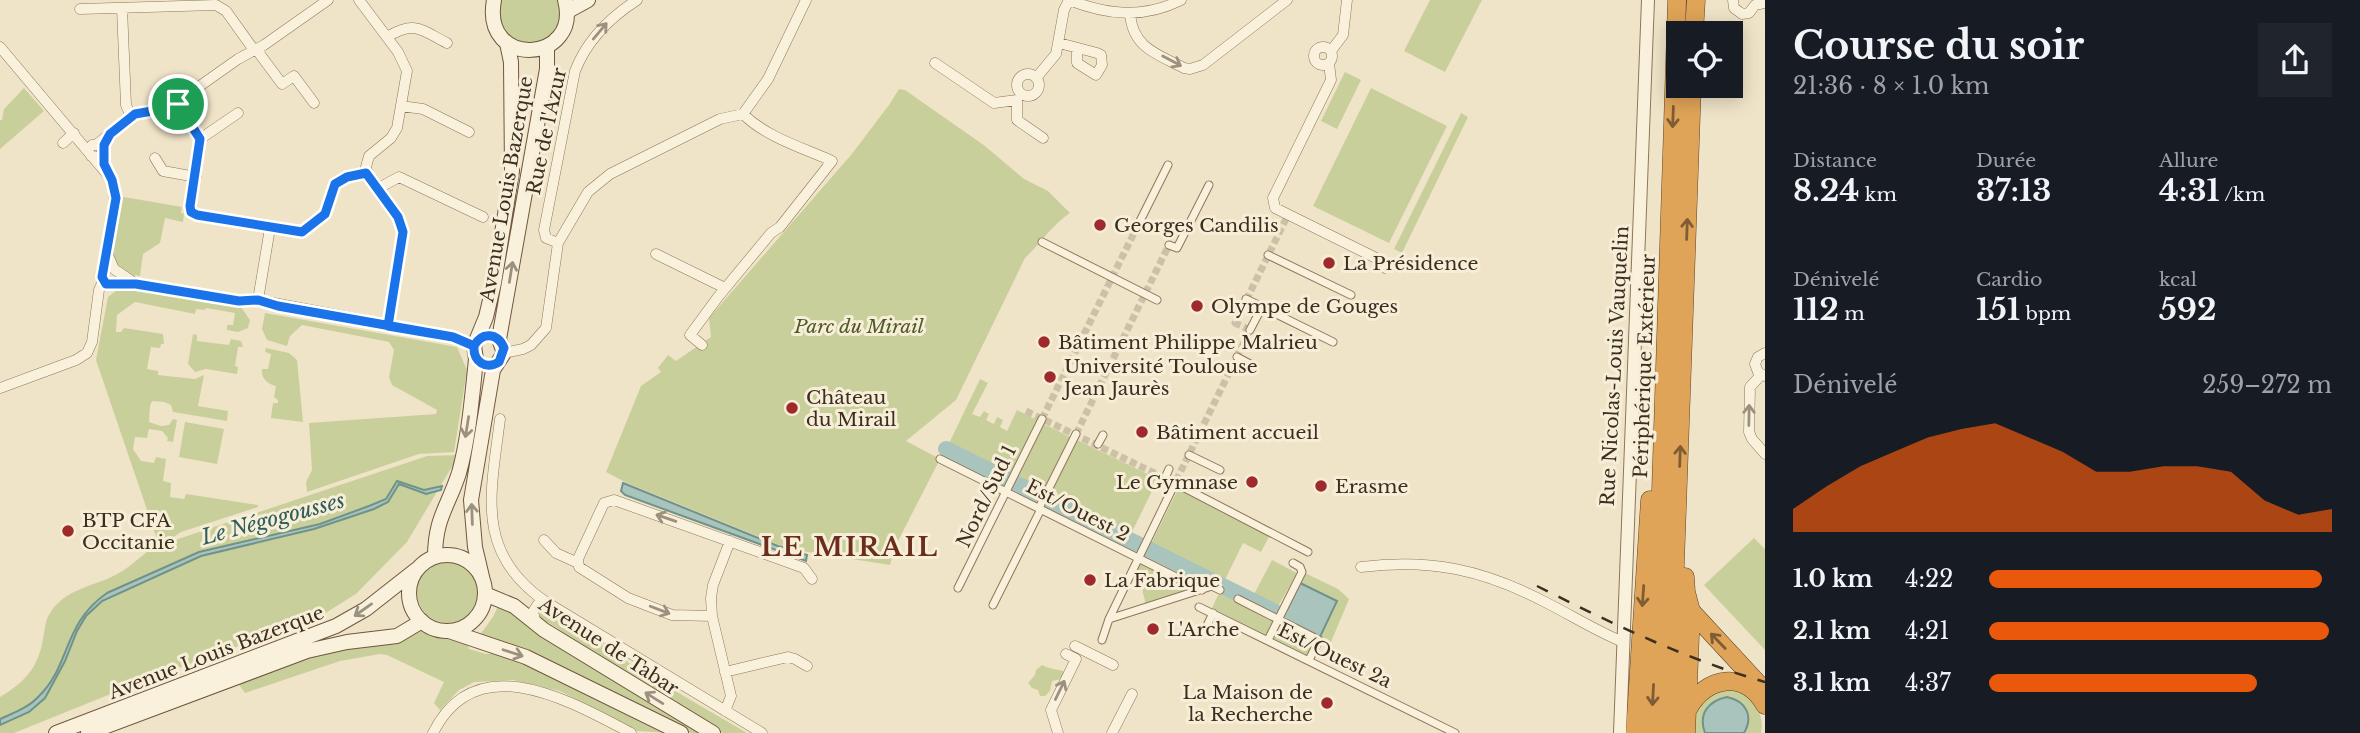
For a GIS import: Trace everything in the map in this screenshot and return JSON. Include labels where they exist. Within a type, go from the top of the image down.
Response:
[{"type":"highway","name":"Périphérique Extérieur","points":[[1651,733],[1677,0]]},
{"type":"highway","points":[[1695,21],[1696,0]]},
{"type":"highway","points":[[1669,733],[1692,98]]},
{"type":"highway","points":[[1635,733],[1656,388],[1667,309]]},
{"type":"highway","points":[[1678,524],[1687,536],[1685,583],[1692,611],[1686,733]]},
{"type":"highway","points":[[1692,611],[1765,691]]},
{"type":"highway","points":[[1688,709],[1702,690],[1725,681],[1745,685],[1755,691],[1765,705]]},
{"type":"main road","name":"Avenue Louis Bazerque","points":[[435,557],[439,520],[463,457],[476,349],[492,292],[510,183],[511,62],[507,43],[494,26],[494,0]]},
{"type":"main road","points":[[507,43],[520,50],[547,47],[562,33],[567,6],[588,0]]},
{"type":"main road","name":"Avenue Louis Bazerque","points":[[484,587],[475,547],[471,500],[547,69],[547,47]]},
{"type":"main road","points":[[490,335],[499,352],[485,365],[476,349],[490,335]]},
{"type":"main road","points":[[435,557],[460,557],[474,566],[484,587],[483,604],[474,620],[458,629],[449,631],[430,627],[412,608],[410,584],[417,569],[435,557]]},
{"type":"main road","name":"Avenue Louis Bazerque","points":[[56,733],[336,626],[366,609],[417,569]]},
{"type":"main road","name":"Avenue de Tabar","points":[[484,587],[514,606],[536,625],[713,733]]},
{"type":"main road","name":"Avenue Louis Bazerque","points":[[92,732],[307,651],[347,642],[397,636],[422,621]]},
{"type":"main road","name":"Avenue de Tabar","points":[[449,631],[526,657],[681,733]]},
{"type":"street","points":[[96,150],[131,117],[178,104],[187,95],[328,0]]},
{"type":"street","points":[[359,0],[405,63],[407,71],[395,133],[369,156],[366,173],[398,217],[403,232],[388,326]]},
{"type":"street","name":"Rue de l'Azur","points":[[558,243],[546,238],[544,230],[575,71],[580,57],[598,31],[615,14],[637,0]]},
{"type":"street","points":[[499,352],[523,349],[531,345],[546,328],[558,243],[588,192],[610,174],[720,119],[743,114],[768,79],[806,0]]},
{"type":"street","points":[[1037,78],[1052,60],[1059,43],[1064,10],[1069,0],[1106,12],[1130,14],[1158,10],[1179,1]]},
{"type":"street","points":[[1130,14],[1136,38],[1143,45],[1190,69],[1203,65],[1287,0]]},
{"type":"street","points":[[1347,0],[1343,35],[1331,51],[1330,83],[1273,198],[1273,203],[1275,208],[1378,259],[1385,268]]},
{"type":"street","name":"Rue Nicolas-Louis Vauquelin","points":[[1620,733],[1648,0]]},
{"type":"street","points":[[1733,0],[1734,8],[1742,14],[1749,13],[1758,3]]},
{"type":"street","points":[[80,9],[216,5],[226,11],[282,84],[294,76],[314,103]]},
{"type":"street","points":[[122,8],[126,105],[131,117]]},
{"type":"street","points":[[387,37],[401,28],[412,26],[447,43]]},
{"type":"street","points":[[1059,43],[1077,48]]},
{"type":"street","points":[[0,47],[77,136],[96,150],[112,180],[116,198],[107,248],[110,277],[99,304],[92,342],[85,356],[0,388]]},
{"type":"street","points":[[1329,63],[1320,64],[1315,61],[1314,55],[1317,49],[1323,47],[1331,51]]},
{"type":"street","points":[[935,63],[994,103],[1019,96],[1027,95],[1036,92],[1039,84],[1037,78],[1028,74],[1021,76],[1017,84],[1019,96],[1017,120],[1043,138]]},
{"type":"street","points":[[178,104],[200,139],[190,206],[191,212],[197,215],[302,232],[325,214],[335,184],[347,177],[366,173]]},
{"type":"street","points":[[401,106],[423,109],[469,132]]},
{"type":"street","points":[[200,139],[238,113]]},
{"type":"street","points":[[702,345],[690,335],[725,288],[771,233],[780,227],[832,161],[773,134],[743,114]]},
{"type":"street","points":[[63,143],[77,136]]},
{"type":"street","points":[[155,158],[163,171],[196,177]]},
{"type":"street","points":[[1136,229],[1168,165]]},
{"type":"street","points":[[377,189],[399,177],[483,217]]},
{"type":"street","points":[[1169,245],[1177,248],[1209,185]]},
{"type":"street","points":[[258,300],[270,228]]},
{"type":"street","points":[[1042,242],[1157,300]]},
{"type":"street","points":[[656,254],[725,288]]},
{"type":"street","points":[[1268,255],[1351,295]]},
{"type":"street","points":[[110,277],[136,284],[239,301],[258,300],[453,337],[476,349]]},
{"type":"street","points":[[1246,299],[1333,342]]},
{"type":"street","points":[[1250,330],[1262,307]]},
{"type":"street","points":[[1765,353],[1756,361],[1756,369],[1763,375],[1750,387],[1749,432],[1765,454]]},
{"type":"street","points":[[1237,357],[1252,365]]},
{"type":"street","points":[[500,419],[492,481],[492,527],[502,555],[511,569],[529,589],[546,602],[762,733]]},
{"type":"street","name":"Nord/Sud 1","points":[[958,587],[1042,419]]},
{"type":"street","points":[[993,605],[1076,434]]},
{"type":"street","points":[[1098,444],[1103,435]]},
{"type":"street","points":[[1189,455],[1220,470]]},
{"type":"street","name":"Est/Ouest 2","points":[[940,459],[988,485],[1009,485],[1140,553],[1202,590]]},
{"type":"street","points":[[1165,478],[1169,469]]},
{"type":"street","points":[[1102,640],[1109,619],[1175,483],[1308,552]]},
{"type":"street","points":[[578,563],[601,506],[608,500],[804,568],[812,579]]},
{"type":"street","points":[[544,540],[556,553],[578,563],[584,571],[639,602],[672,615],[712,616]]},
{"type":"street","points":[[725,711],[731,695],[712,616],[711,591],[730,541]]},
{"type":"street","points":[[1362,567],[1410,563],[1464,569],[1518,589],[1623,642]]},
{"type":"street","points":[[1268,640],[1302,572],[1300,567],[1293,564]]},
{"type":"street","points":[[1109,619],[1212,586],[1220,590]]},
{"type":"street","points":[[1189,602],[1194,593]]},
{"type":"street","points":[[1238,599],[1319,640],[1308,660]]},
{"type":"street","points":[[536,625],[533,612],[538,604],[546,602]]},
{"type":"street","name":"Est/Ouest 2a","points":[[1199,607],[1455,733]]},
{"type":"street","points":[[1204,632],[1213,613]]},
{"type":"street","points":[[1075,646],[1113,665]]},
{"type":"street","points":[[1058,733],[1051,710],[1076,659],[1066,654]]},
{"type":"street","points":[[725,672],[788,657],[807,666]]},
{"type":"street","points":[[433,733],[443,715],[454,703],[481,689],[495,686],[524,688],[558,697],[623,731]]},
{"type":"street","points":[[1112,733],[1132,694]]},
{"type":"green space","points":[[501,0],[558,0],[560,19],[554,32],[543,40],[530,42],[516,39],[505,31],[499,18]]},
{"type":"green space","points":[[1430,0],[1482,0],[1445,72],[1404,51]]},
{"type":"green space","points":[[1345,72],[1361,80],[1337,129],[1321,121]]},
{"type":"green space","points":[[24,88],[44,111],[0,149],[0,120],[4,109]]},
{"type":"green space","points":[[1371,88],[1447,126],[1389,243],[1313,206]]},
{"type":"green space","name":"Parc du Mirail","points":[[899,89],[905,90],[985,146],[1024,179],[1048,191],[1070,213],[1025,258],[956,400],[906,441],[940,459],[896,545],[890,565],[789,549],[606,472],[641,386],[661,372],[658,368],[668,355],[676,361],[711,337],[709,318],[851,155]]},
{"type":"green space","points":[[1461,113],[1468,117],[1402,253],[1394,249]]},
{"type":"green space","points":[[121,198],[182,207],[181,213],[184,214],[183,222],[165,218],[160,243],[143,254],[140,276],[135,275],[135,278],[121,273],[112,253]]},
{"type":"green space","points":[[124,288],[241,301],[241,307],[250,320],[248,328],[238,332],[227,330],[227,325],[233,325],[235,313],[206,308],[196,309],[195,314],[135,302],[117,315],[116,332],[121,332],[124,328],[163,334],[164,344],[161,344],[160,348],[151,347],[147,369],[158,371],[158,375],[195,379],[204,375],[198,406],[228,411],[227,421],[173,412],[171,405],[152,401],[149,422],[161,426],[169,425],[173,419],[177,420],[173,442],[167,441],[168,438],[162,431],[149,429],[147,438],[135,437],[133,449],[141,461],[154,463],[156,457],[166,459],[163,481],[171,483],[170,497],[184,499],[186,494],[258,505],[181,532],[163,544],[427,456],[459,455],[407,542],[356,594],[319,617],[148,679],[14,733],[0,733],[0,697],[17,686],[34,666],[41,649],[47,619],[56,605],[73,593],[119,573],[159,545],[96,360],[108,297]]},
{"type":"green space","points":[[265,313],[457,347],[467,370],[454,452],[419,454],[307,492],[306,482],[312,470],[309,423],[436,414],[437,410],[392,385],[389,377],[394,350],[389,342],[302,325],[290,336],[287,346],[267,340],[262,329]]},
{"type":"green space","points":[[193,334],[197,335],[197,341],[229,345],[231,339],[241,341],[243,347],[238,347],[235,366],[238,367],[237,374],[206,369],[195,372],[188,364]]},
{"type":"green space","points":[[266,348],[289,353],[297,360],[303,422],[271,418],[273,403],[278,403],[278,400],[274,397],[276,386],[267,382],[262,375],[262,369],[268,369],[271,354],[265,352]]},
{"type":"green space","points":[[980,379],[988,383],[972,414],[980,417],[984,411],[989,414],[986,420],[994,424],[997,417],[1003,420],[1000,427],[1007,431],[1017,410],[1037,420],[1004,487],[943,456]]},
{"type":"green space","points":[[185,422],[224,429],[217,464],[179,457]]},
{"type":"green space","points":[[1044,424],[1070,437],[1038,503],[1011,490]]},
{"type":"green space","points":[[1077,440],[1158,479],[1125,546],[1045,506]]},
{"type":"green space","points":[[1178,489],[1271,533],[1261,552],[1243,543],[1221,588],[1204,585],[1145,556]]},
{"type":"green space","points":[[1754,538],[1765,549],[1765,650],[1704,585]]},
{"type":"green space","points":[[1272,560],[1297,573],[1277,608],[1253,596]]},
{"type":"green space","points":[[442,561],[454,561],[470,570],[477,580],[477,604],[470,614],[454,623],[442,623],[431,618],[422,609],[417,598],[417,586],[422,575],[431,566]]},
{"type":"green space","points":[[1140,563],[1188,587],[1186,591],[1146,605],[1137,569]]},
{"type":"green space","points":[[1305,573],[1338,589],[1349,599],[1331,642],[1283,618]]},
{"type":"green space","points":[[1219,593],[1276,621],[1268,637],[1212,608]]},
{"type":"green space","points":[[499,604],[706,733],[691,733],[479,636]]},
{"type":"green space","points":[[543,607],[641,671],[747,733],[723,733],[568,639],[554,626],[543,620],[539,622],[538,609]]},
{"type":"green space","points":[[1280,623],[1314,641],[1307,656],[1272,639]]},
{"type":"green space","points":[[426,630],[467,643],[469,649],[486,654],[496,653],[554,676],[668,733],[637,731],[560,691],[513,680],[474,682],[459,690],[440,710],[434,703],[444,682],[380,654],[340,661],[245,693],[238,683],[326,651],[401,642],[418,631]]},
{"type":"green space","points":[[1042,665],[1065,672],[1062,679],[1052,681],[1050,691],[1045,696],[1040,696],[1038,690],[1028,683]]},
{"type":"green space","points":[[1736,687],[1759,712],[1761,733],[1744,733],[1748,726],[1747,709],[1735,699],[1703,731],[1705,733],[1691,733],[1692,717],[1700,696]]},
{"type":"water","points":[[397,481],[424,490],[442,486],[441,490],[426,494],[399,484],[388,502],[374,509],[314,529],[201,556],[102,601],[86,616],[77,631],[65,661],[45,698],[29,712],[0,725],[0,719],[30,704],[49,685],[82,618],[92,605],[107,593],[199,552],[320,524],[369,506],[386,499]]},
{"type":"water","points":[[623,483],[778,546],[807,555],[806,561],[625,495],[621,491]]},
{"type":"water","points":[[1300,583],[1337,601],[1320,637],[1283,618]]},
{"type":"water","points":[[1727,697],[1739,702],[1746,710],[1748,721],[1744,733],[1705,733],[1703,720],[1706,709]]},
{"type":"waterway","points":[[946,449],[1281,615]]},
{"type":"tunnel","points":[[1026,411],[1175,483],[1250,330],[1235,323],[1286,219]]},
{"type":"tunnel","points":[[1042,419],[1136,229]]},
{"type":"tunnel","points":[[1076,434],[1169,245]]},
{"type":"railway","points":[[1537,586],[1677,651],[1765,682]]},
{"type":"place","name":"Georges Candilis","points":[[1100,225]]},
{"type":"place","name":"La Présidence","points":[[1329,263]]},
{"type":"place","name":"Olympe de Gouges","points":[[1197,306]]},
{"type":"place","name":"Bâtiment Philippe Malrieu","points":[[1044,342]]},
{"type":"place","name":"Université Toulouse Jean Jaurès","points":[[1050,377]]},
{"type":"place","name":"Château du Mirail","points":[[792,408]]},
{"type":"place","name":"Bâtiment accueil","points":[[1142,432]]},
{"type":"place","name":"Le Gymnase","points":[[1252,482]]},
{"type":"place","name":"Erasme","points":[[1321,486]]},
{"type":"place","name":"BTP CFA Occitanie","points":[[68,531]]},
{"type":"place","name":"La Fabrique","points":[[1090,580]]},
{"type":"place","name":"L'Arche","points":[[1153,629]]},
{"type":"place","name":"La Maison de la Recherche","points":[[1327,703]]},
{"type":"district","name":"LE MIRAIL","points":[[850,547]]},
{"type":"route","points":[[178,104],[135,114],[110,134],[104,145],[104,164],[112,180],[116,198],[102,277],[106,284],[136,284],[239,301],[258,300],[278,306],[420,332],[453,337],[474,346],[480,337],[490,335],[499,339],[504,348],[499,362],[490,366],[480,363],[474,355],[474,346],[461,339],[453,337],[388,326],[403,232],[398,217],[366,173],[347,177],[335,184],[325,214],[302,232],[191,212],[200,139],[178,104]]},
{"type":"water label","name":"Le Négogousses","points":[[273,519]]}]
